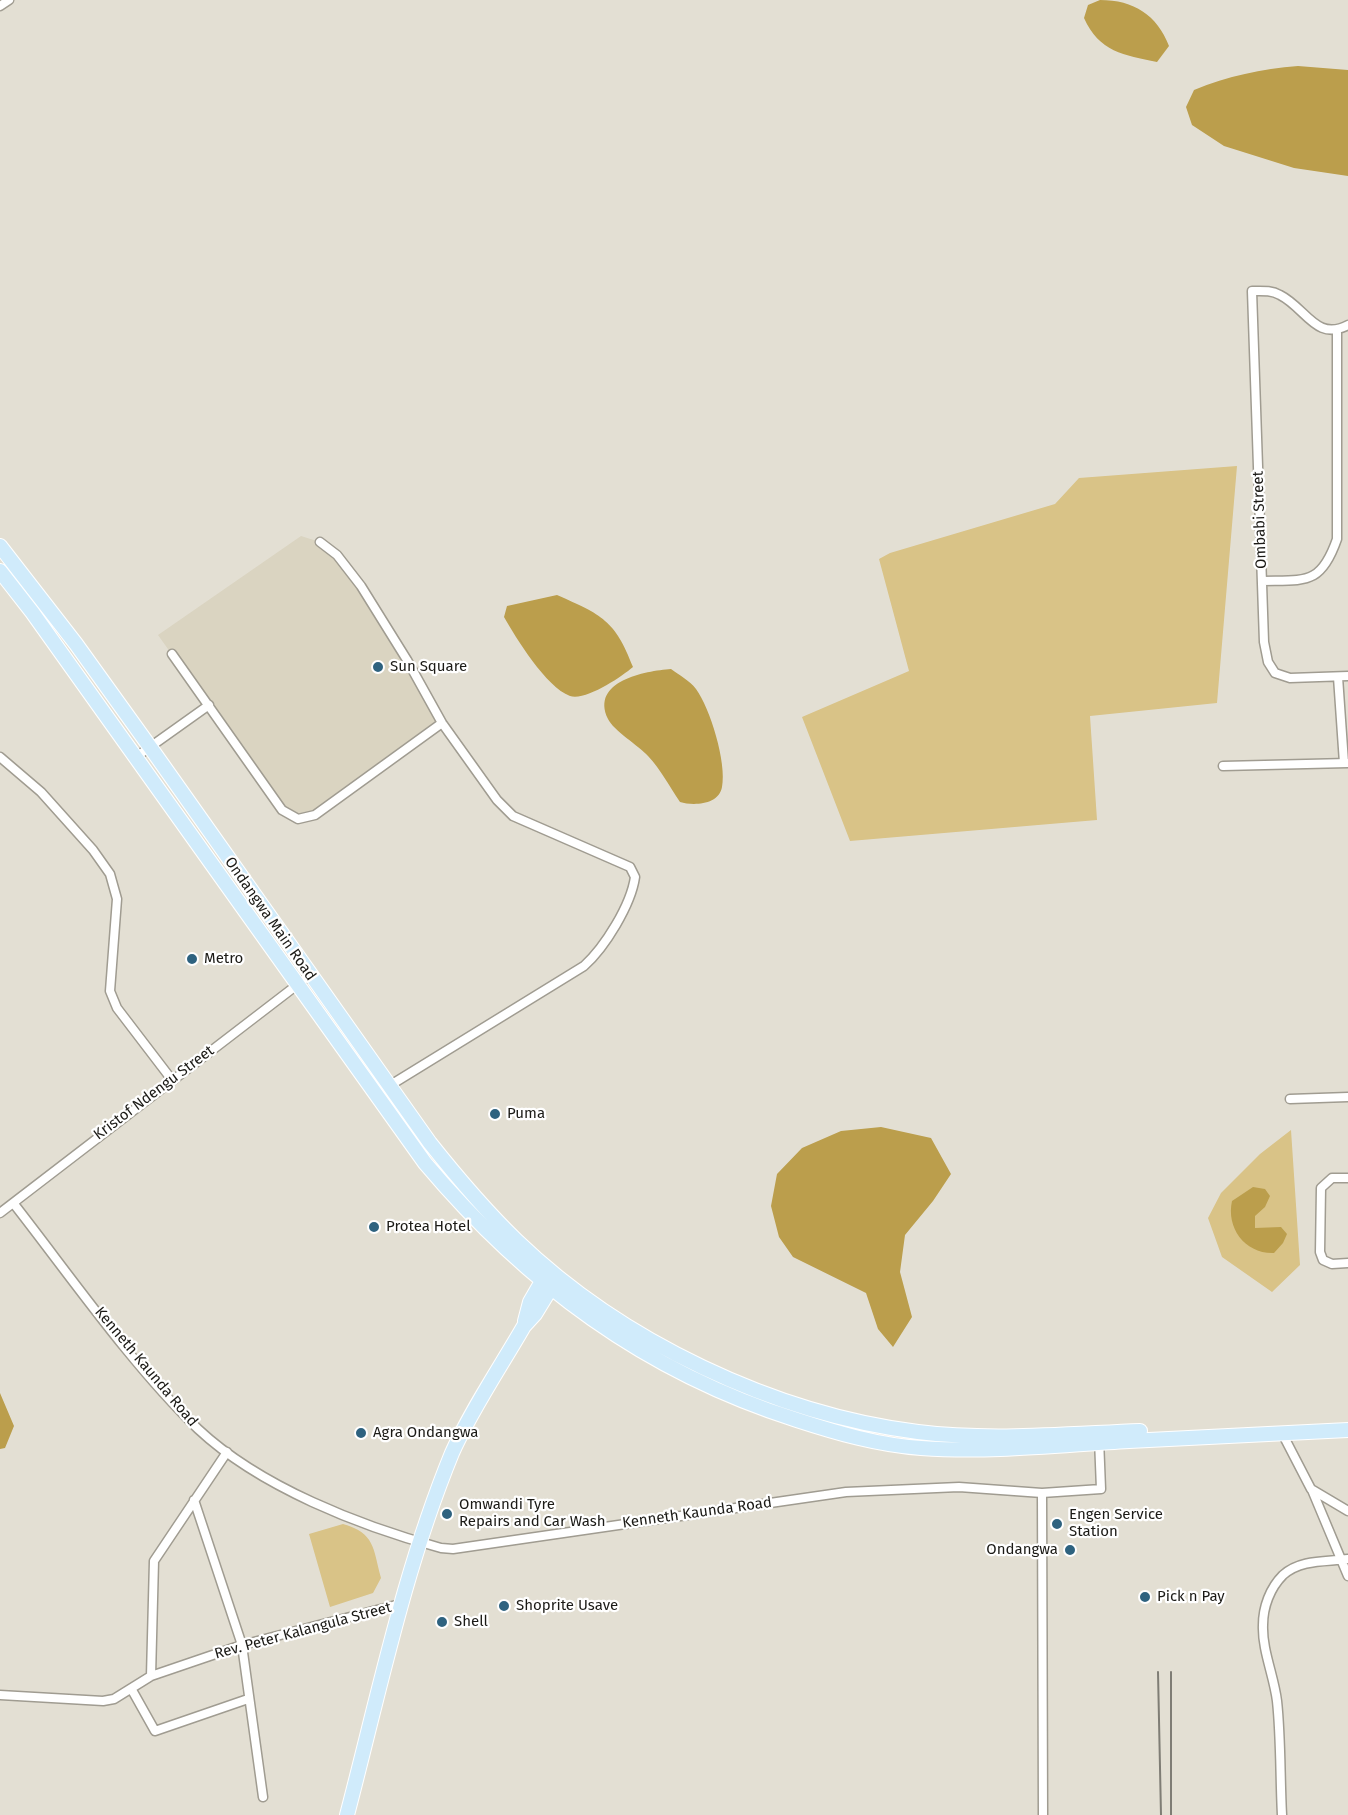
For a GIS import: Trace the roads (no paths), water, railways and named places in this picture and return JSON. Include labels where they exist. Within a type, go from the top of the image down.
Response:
[{"type":"main road","name":"Ondangwa Main Road","points":[[0,546],[76,644],[309,975],[457,1177],[518,1242],[554,1272],[650,1340],[698,1365],[787,1401],[875,1425],[916,1432],[974,1437],[1099,1439]]},
{"type":"main road","name":"Ondangwa Main Road","points":[[0,571],[136,757],[376,1095],[446,1188],[500,1245],[546,1286],[605,1329],[696,1380],[741,1401],[819,1427],[889,1445],[931,1449],[1015,1449],[1099,1439]]},
{"type":"main road","points":[[347,1815],[400,1604],[424,1525],[454,1450],[524,1326],[530,1302],[546,1286],[554,1272]]},
{"type":"main road","points":[[1099,1439],[1348,1430]]},
{"type":"street","points":[[0,6],[9,0]]},
{"type":"street","name":"Ombabi Street","points":[[1337,331],[1324,330],[1282,296],[1273,292],[1252,291],[1264,642],[1268,662],[1275,673],[1290,678],[1343,676]]},
{"type":"street","points":[[1263,581],[1313,577],[1324,570],[1337,539],[1343,473],[1337,331],[1348,325]]},
{"type":"street","points":[[320,542],[337,555],[361,586],[407,660],[442,723],[497,800],[513,816],[630,867],[635,877],[627,900],[601,951],[584,966],[376,1095]]},
{"type":"street","points":[[172,654],[282,810],[298,819],[315,815],[442,723]]},
{"type":"street","points":[[1223,766],[1346,763],[1343,676]]},
{"type":"street","points":[[136,757],[209,705]]},
{"type":"street","points":[[0,757],[41,792],[93,850],[110,874],[117,899],[110,991],[117,1008],[172,1080]]},
{"type":"street","name":"Kristof Ndengu Street","points":[[0,1214],[309,975]]},
{"type":"street","points":[[1290,1099],[1348,1097]]},
{"type":"street","points":[[1348,1178],[1332,1178],[1321,1188],[1320,1252],[1323,1260],[1332,1264],[1348,1263]]},
{"type":"street","name":"Kenneth Kaunda Road","points":[[14,1204],[170,1399],[199,1430],[227,1452],[308,1499],[420,1542],[453,1549],[846,1492],[958,1487],[1042,1493],[1101,1489],[1099,1439]]},
{"type":"street","points":[[1282,1433],[1344,1560],[1348,1576]]},
{"type":"street","points":[[151,1676],[154,1561],[227,1452]]},
{"type":"street","points":[[1311,1489],[1348,1512]]},
{"type":"street","points":[[1042,1493],[1043,1815]]},
{"type":"street","points":[[194,1500],[242,1645],[263,1797]]},
{"type":"street","points":[[1282,1815],[1277,1701],[1262,1626],[1265,1607],[1270,1592],[1282,1576],[1294,1567],[1311,1562],[1344,1560]]},
{"type":"street","name":"Rev. Peter Kalangula Street","points":[[0,1695],[103,1701],[132,1690],[151,1676],[242,1645],[400,1604]]},
{"type":"street","points":[[132,1690],[155,1731],[248,1699]]},
{"type":"railway","points":[[1158,1672],[1161,1815]]},
{"type":"railway","points":[[1171,1672],[1171,1815]]},
{"type":"place","name":"Sun Square","points":[[378,667]]},
{"type":"place","name":"Metro","points":[[192,959]]},
{"type":"place","name":"Puma","points":[[495,1114]]},
{"type":"place","name":"Protea Hotel","points":[[374,1227]]},
{"type":"place","name":"Agra Ondangwa","points":[[361,1433]]},
{"type":"place","name":"Omwandi Tyre Repairs and Car Wash","points":[[447,1514]]},
{"type":"place","name":"Engen Service Station","points":[[1057,1524]]},
{"type":"place","name":"Ondangwa","points":[[1070,1550]]},
{"type":"place","name":"Pick n Pay","points":[[1145,1597]]},
{"type":"place","name":"Shoprite Usave","points":[[504,1606]]},
{"type":"place","name":"Shell","points":[[442,1622]]}]
